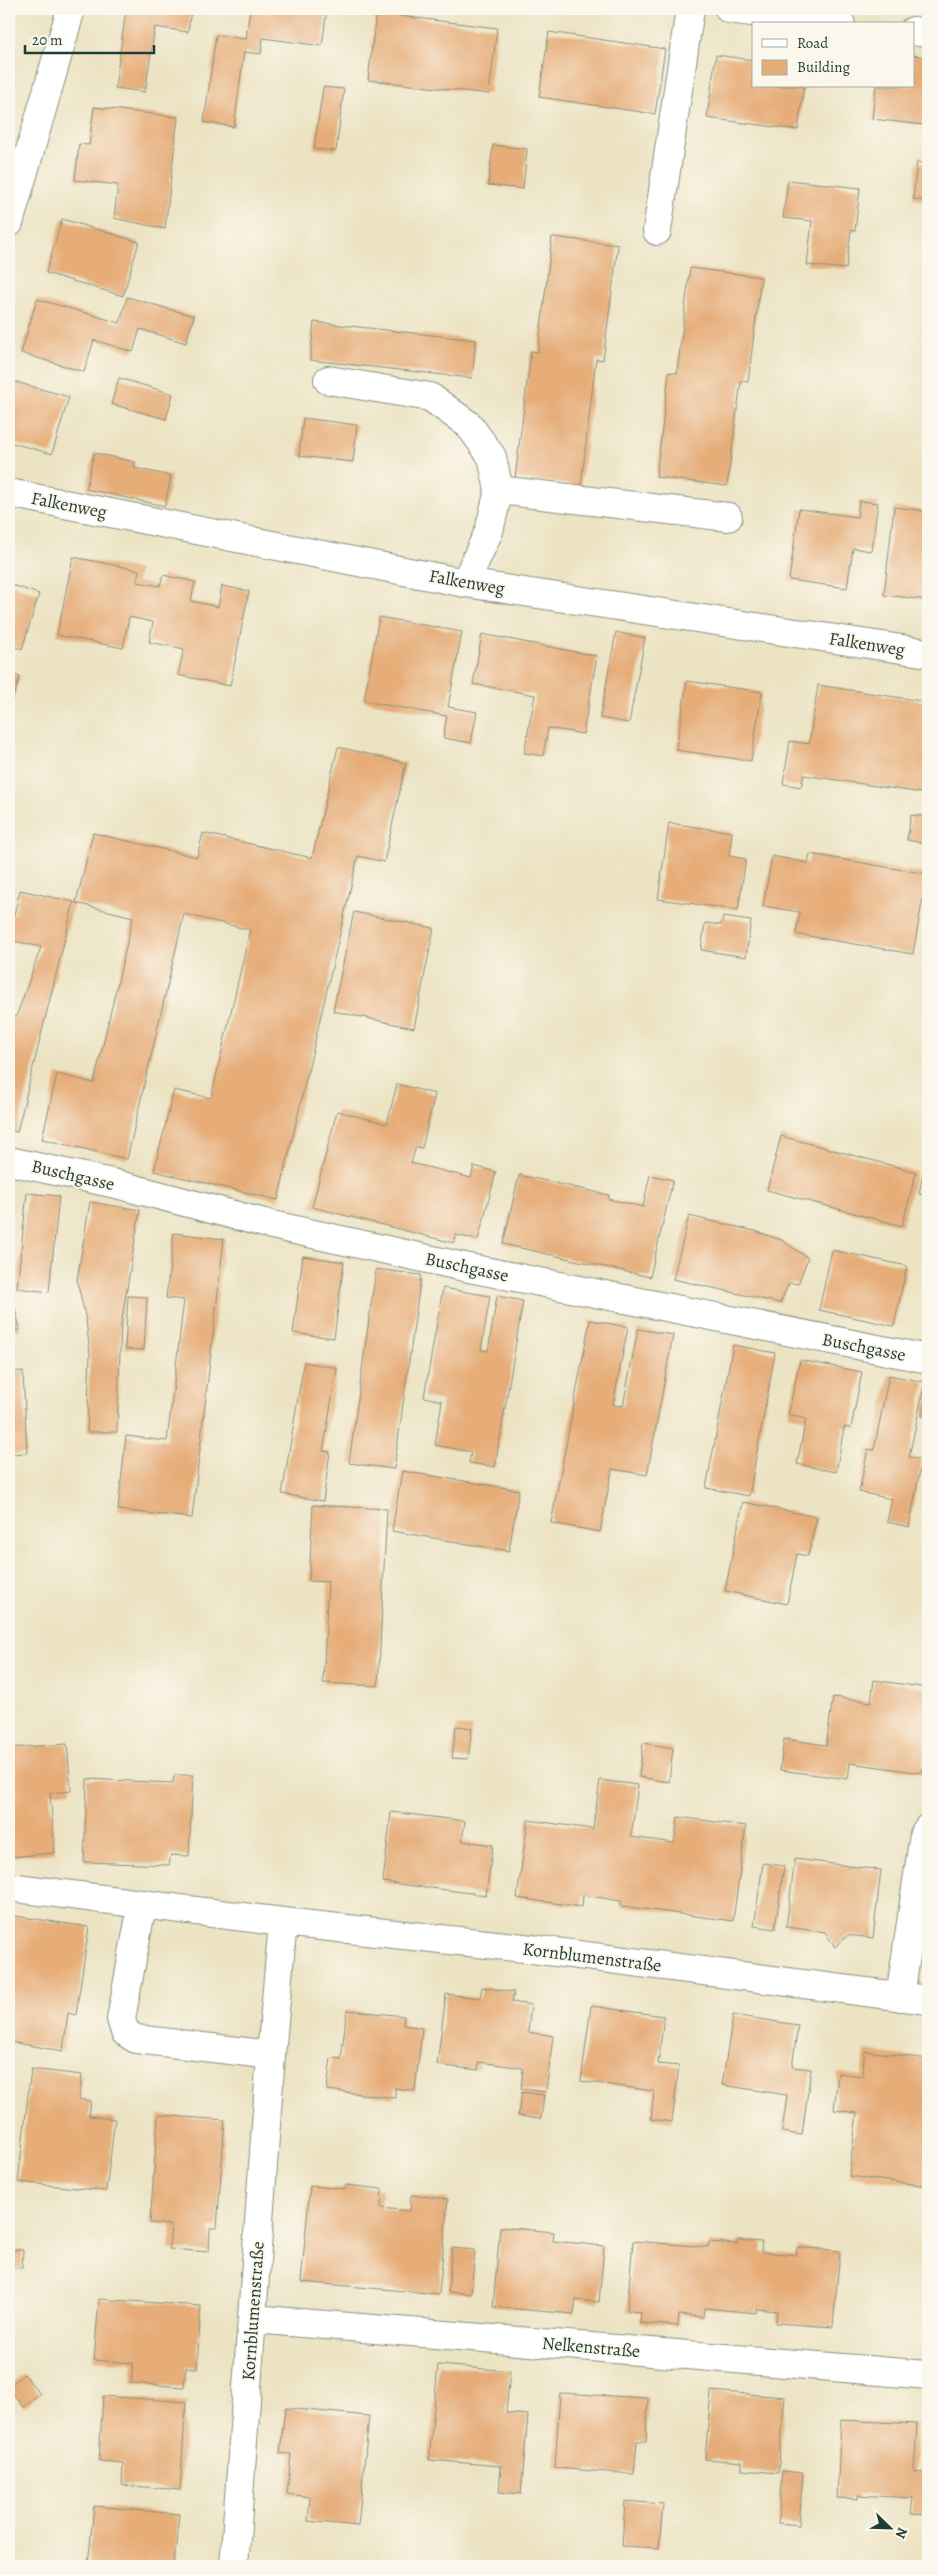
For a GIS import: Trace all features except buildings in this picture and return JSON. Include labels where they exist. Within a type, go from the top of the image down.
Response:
[{"type":"street","points":[[9,223],[71,9]]},
{"type":"street","points":[[657,231],[690,9]]},
{"type":"street","points":[[729,9],[828,22]]},
{"type":"street","points":[[836,22],[838,9]]},
{"type":"street","points":[[914,31],[928,33]]},
{"type":"street","points":[[328,380],[430,397],[470,425],[492,457],[499,490],[489,531],[465,583]]},
{"type":"street","points":[[499,490],[728,517]]},
{"type":"street","name":"Falkenweg","points":[[9,494],[465,583],[928,653]]},
{"type":"street","name":"Buschgasse","points":[[9,1161],[116,1184],[272,1224],[460,1266],[928,1359]]},
{"type":"street","points":[[900,1997],[924,1834],[928,1828]]},
{"type":"street","name":"Kornblumenstraße","points":[[9,1887],[283,1922],[524,1948],[928,2000]]},
{"type":"street","points":[[142,1905],[121,2019],[125,2032],[136,2039],[271,2055]]},
{"type":"street","name":"Kornblumenstraße","points":[[234,2566],[271,2055],[283,1922]]},
{"type":"street","name":"Nelkenstraße","points":[[253,2319],[928,2375]]}]
